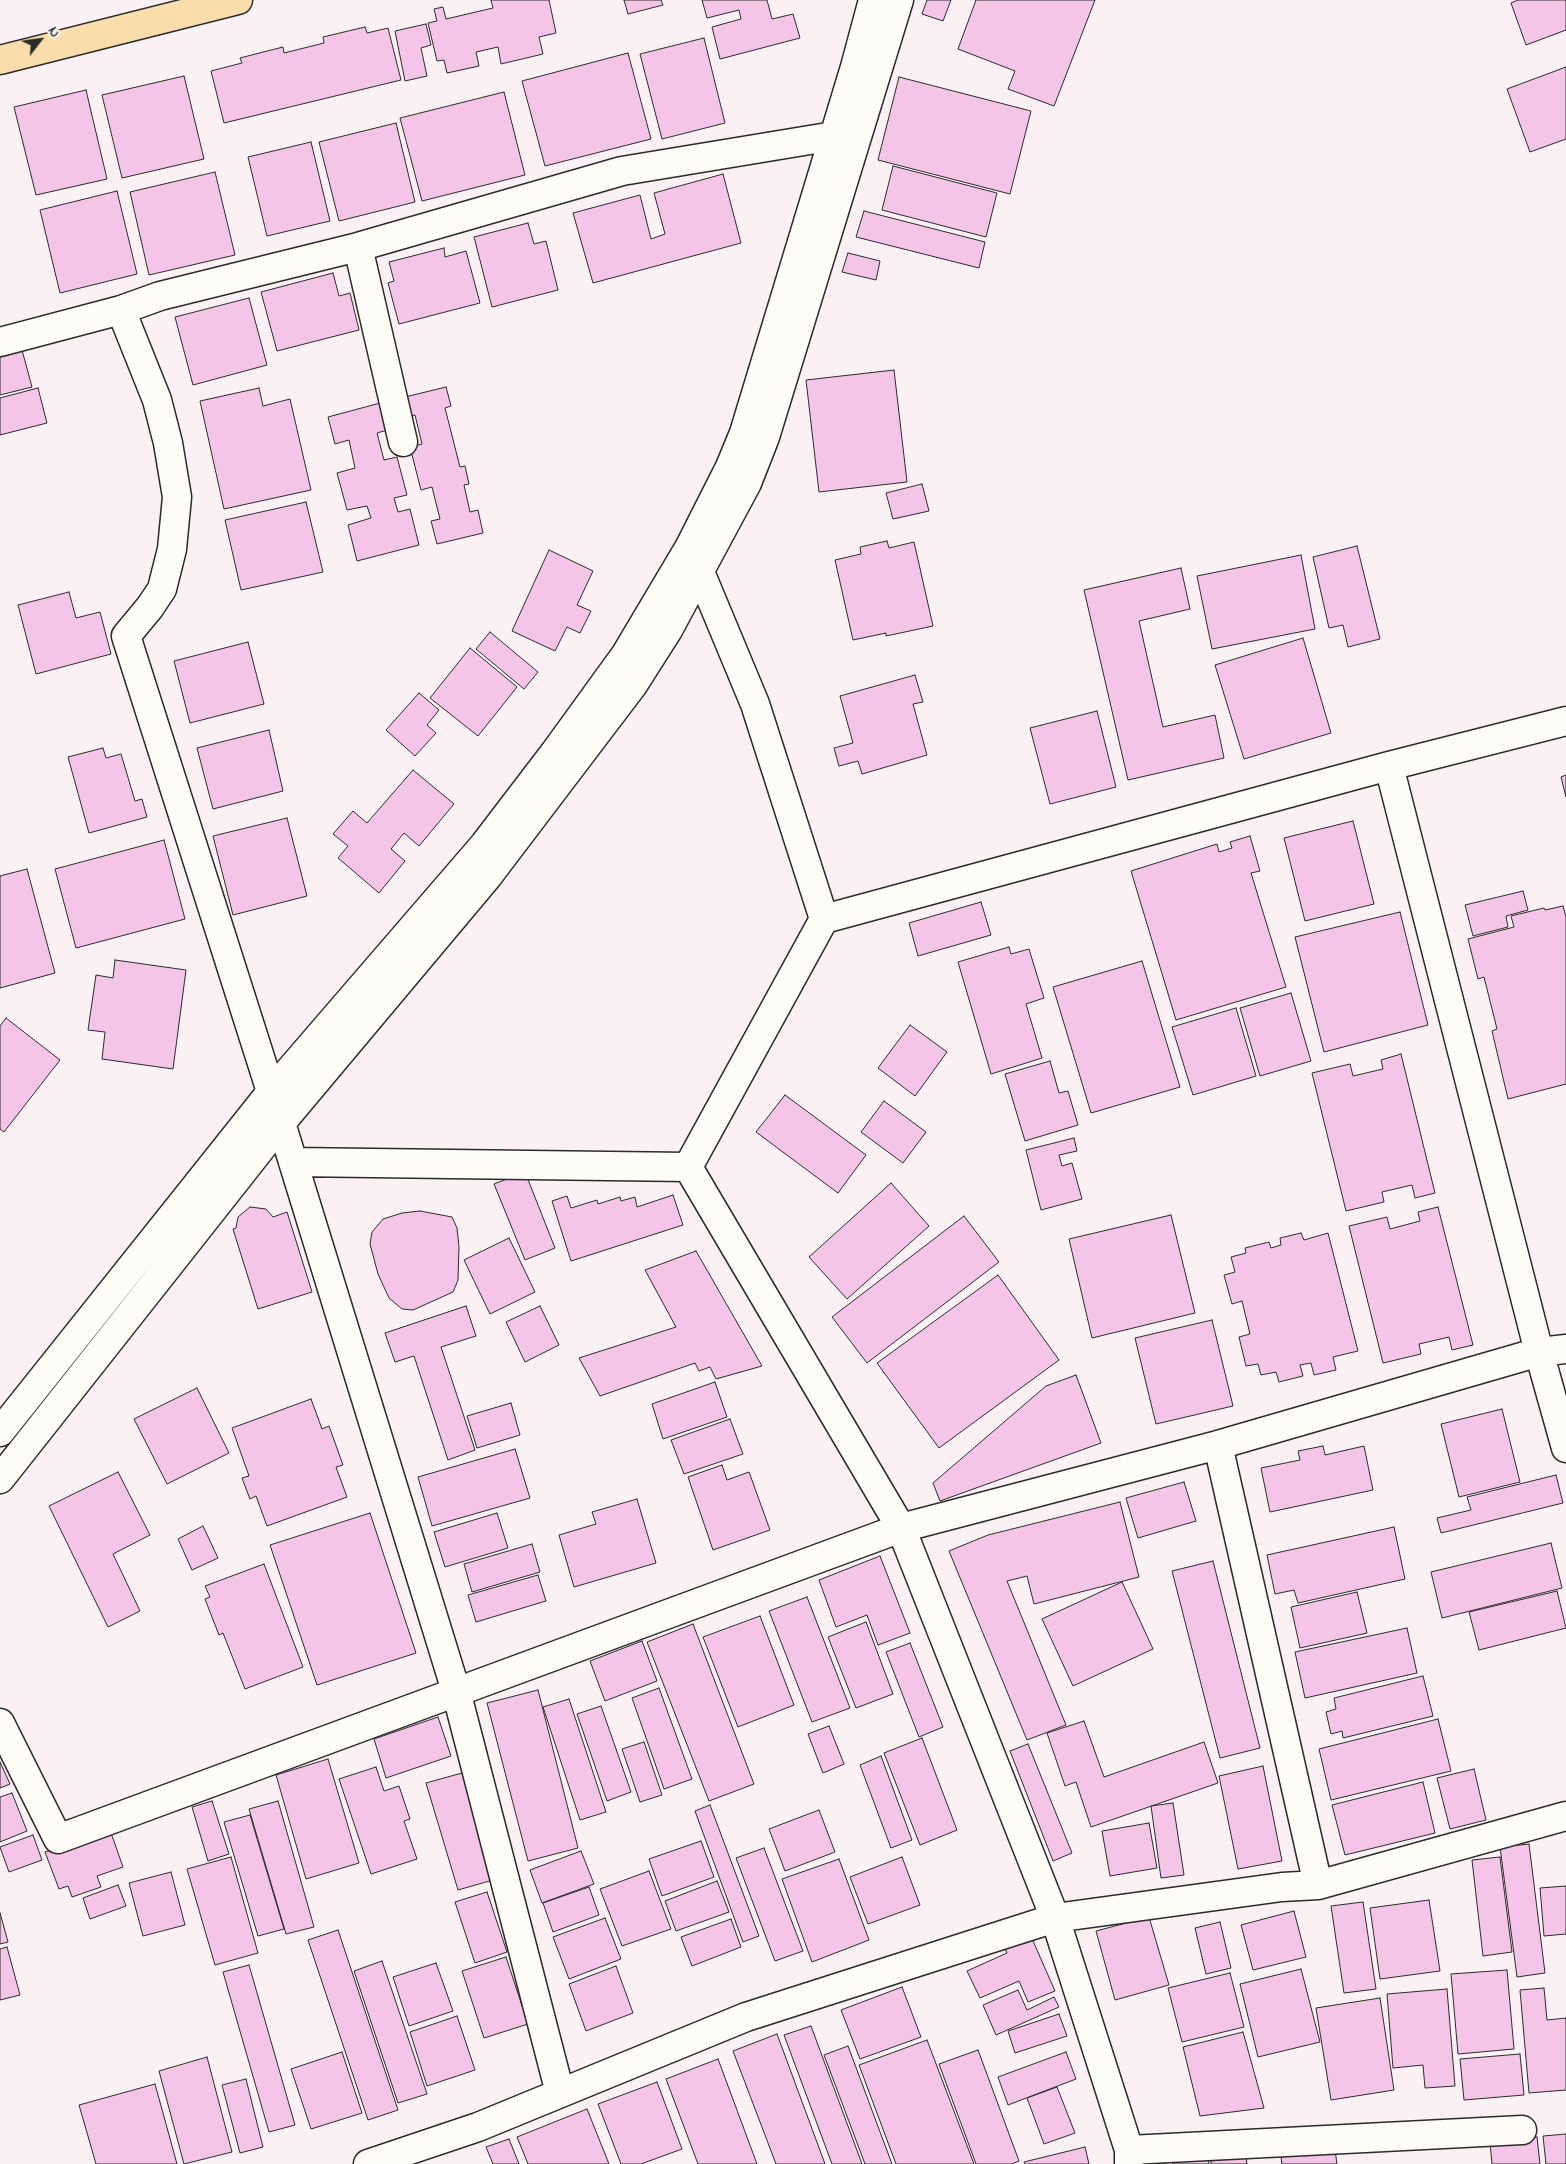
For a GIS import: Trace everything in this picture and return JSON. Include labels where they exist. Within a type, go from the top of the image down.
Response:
[{"type":"main road","points":[[2,55],[238,0]]},
{"type":"street","points":[[0,1432],[271,1092],[490,837],[626,654],[689,548],[730,467],[744,432],[834,136],[873,0]]},
{"type":"street","points":[[0,1479],[281,1123],[488,876],[633,685],[668,630],[701,572],[747,483],[765,437],[899,0]]},
{"type":"street","points":[[0,342],[121,310],[160,296],[358,247],[622,171],[834,136]]},
{"type":"street","points":[[358,247],[404,442]]},
{"type":"street","points":[[121,310],[156,400],[168,443],[177,497],[172,549],[162,588],[150,607],[126,636],[281,1123],[456,1691],[560,2093]]},
{"type":"street","points":[[689,548],[701,572],[755,704],[824,919]]},
{"type":"street","points":[[688,1168],[824,919],[1389,766],[1566,721]]},
{"type":"street","points":[[1389,766],[1538,1352],[1566,1448]]},
{"type":"street","points":[[293,1162],[688,1168]]},
{"type":"street","points":[[688,1168],[902,1528],[1055,1918],[1129,2157],[1522,2130]]},
{"type":"street","points":[[0,1723],[58,1839],[902,1528],[1218,1445],[1538,1352],[1566,1349]]},
{"type":"street","points":[[1218,1445],[1318,1885]]},
{"type":"street","points":[[368,2164],[478,2127],[746,2017],[1055,1918],[1282,1887],[1318,1885],[1566,1816]]},
{"type":"building","points":[[491,0],[549,0],[556,33],[539,37],[543,54],[501,64],[498,47],[476,52],[479,66],[447,73],[444,60],[437,61],[428,23],[437,21],[434,9],[443,7],[446,19],[493,8]]},
{"type":"building","points":[[624,0],[661,0],[663,5],[628,14]]},
{"type":"building","points":[[702,0],[767,0],[772,19],[793,14],[800,38],[720,59],[712,27],[741,19],[739,10],[707,18]]},
{"type":"building","points":[[927,0],[951,0],[943,21],[922,14]]},
{"type":"building","points":[[976,0],[1095,0],[1054,106],[1008,89],[1015,71],[958,49]]},
{"type":"building","points":[[1518,0],[1566,0],[1566,30],[1526,45],[1511,3]]},
{"type":"building","points":[[426,24],[431,45],[421,48],[427,76],[405,81],[395,31]]},
{"type":"building","points":[[365,27],[367,33],[388,28],[401,80],[224,123],[211,71],[242,63],[240,58],[283,47],[284,53],[324,43],[323,37]]},
{"type":"building","points":[[704,38],[725,123],[662,139],[640,54]]},
{"type":"building","points":[[628,53],[651,139],[545,166],[522,81]]},
{"type":"building","points":[[1566,67],[1566,139],[1530,152],[1507,89]]},
{"type":"building","points":[[184,76],[204,159],[122,178],[102,95]]},
{"type":"building","points":[[899,77],[1031,111],[1010,194],[878,160]]},
{"type":"building","points":[[86,90],[107,179],[36,195],[14,107]]},
{"type":"building","points":[[504,92],[525,175],[422,201],[400,118]]},
{"type":"building","points":[[396,123],[415,202],[339,221],[319,142]]},
{"type":"building","points":[[311,142],[330,221],[267,236],[248,157]]},
{"type":"building","points":[[893,166],[997,193],[986,237],[882,210]]},
{"type":"building","points":[[215,172],[235,255],[149,275],[130,192]]},
{"type":"building","points":[[723,174],[741,243],[593,283],[573,213],[640,195],[651,239],[665,234],[654,193]]},
{"type":"building","points":[[117,191],[137,274],[60,293],[40,210]]},
{"type":"building","points":[[864,211],[985,242],[979,268],[856,237]]},
{"type":"building","points":[[528,223],[534,244],[546,241],[558,290],[492,307],[474,237]]},
{"type":"building","points":[[444,248],[445,257],[466,251],[480,303],[399,324],[388,283],[394,281],[389,262]]},
{"type":"building","points":[[848,253],[880,261],[876,280],[842,272]]},
{"type":"building","points":[[333,273],[339,296],[350,293],[359,330],[277,351],[261,292]]},
{"type":"building","points":[[249,298],[267,365],[193,385],[175,317]]},
{"type":"building","points":[[22,350],[32,387],[0,395],[0,356]]},
{"type":"building","points":[[894,370],[907,482],[819,492],[806,380]]},
{"type":"building","points":[[446,387],[451,406],[445,408],[460,467],[465,466],[469,484],[464,485],[470,512],[478,510],[483,533],[437,544],[431,521],[440,519],[432,487],[421,490],[410,447],[422,444],[415,415],[405,417],[401,398]]},
{"type":"building","points":[[38,388],[47,423],[0,435],[0,398]]},
{"type":"building","points":[[259,388],[263,406],[290,399],[311,490],[224,509],[200,401]]},
{"type":"building","points":[[384,402],[391,429],[377,433],[384,460],[397,457],[407,495],[394,498],[398,512],[410,509],[419,545],[357,561],[348,525],[371,518],[367,506],[347,510],[337,473],[355,468],[349,440],[335,444],[328,417]]},
{"type":"building","points":[[922,484],[929,511],[893,519],[886,493]]},
{"type":"building","points":[[306,502],[323,572],[241,590],[225,520]]},
{"type":"building","points":[[887,541],[889,548],[914,542],[933,626],[886,636],[886,633],[853,640],[835,560],[861,554],[860,547]]},
{"type":"building","points":[[1357,546],[1380,639],[1348,647],[1343,625],[1329,628],[1313,557]]},
{"type":"building","points":[[549,550],[593,571],[577,605],[591,611],[580,633],[567,627],[555,651],[512,631]]},
{"type":"building","points":[[1301,555],[1315,629],[1212,649],[1197,576]]},
{"type":"building","points":[[1181,568],[1190,609],[1139,621],[1163,727],[1215,715],[1224,758],[1128,780],[1084,590]]},
{"type":"building","points":[[69,592],[76,618],[100,612],[111,654],[36,674],[18,605]]},
{"type":"building","points":[[490,632],[538,672],[524,689],[476,649]]},
{"type":"building","points":[[1303,638],[1331,733],[1244,759],[1215,665]]},
{"type":"building","points":[[248,642],[264,704],[190,723],[174,661]]},
{"type":"building","points":[[470,648],[517,687],[478,736],[430,698]]},
{"type":"building","points":[[915,675],[923,702],[913,704],[927,755],[862,774],[858,761],[839,766],[834,748],[853,743],[840,696]]},
{"type":"building","points":[[419,693],[439,710],[427,725],[436,733],[415,756],[386,730]]},
{"type":"building","points":[[1097,711],[1116,787],[1050,804],[1030,728]]},
{"type":"building","points":[[269,730],[283,791],[213,809],[197,748]]},
{"type":"building","points":[[103,748],[106,758],[121,754],[135,801],[142,799],[147,817],[89,833],[68,757]]},
{"type":"building","points":[[413,770],[454,804],[419,846],[404,833],[391,849],[405,861],[379,893],[338,858],[348,846],[333,834],[353,811],[367,823]]},
{"type":"building","points":[[1566,775],[1566,797],[1561,777]]},
{"type":"building","points":[[287,818],[307,896],[233,915],[213,836]]},
{"type":"building","points":[[1353,821],[1374,904],[1305,921],[1284,838]]},
{"type":"building","points":[[1250,836],[1260,871],[1251,873],[1286,987],[1176,1020],[1131,871],[1217,844],[1219,852],[1232,848],[1230,842]]},
{"type":"building","points":[[164,840],[185,919],[76,948],[55,869]]},
{"type":"building","points":[[27,869],[55,973],[0,988],[0,876]]},
{"type":"building","points":[[1523,891],[1528,910],[1506,916],[1508,927],[1473,936],[1465,905]]},
{"type":"building","points":[[981,902],[991,935],[918,956],[909,923]]},
{"type":"building","points":[[1563,906],[1566,917],[1566,1084],[1508,1099],[1492,1031],[1497,1029],[1484,977],[1478,979],[1468,939],[1514,927],[1511,916],[1544,908],[1545,910]]},
{"type":"building","points":[[1400,912],[1428,1025],[1324,1052],[1295,937]]},
{"type":"building","points":[[1009,947],[1011,954],[1029,949],[1044,998],[1026,1004],[1042,1058],[991,1074],[958,962]]},
{"type":"building","points":[[115,960],[186,970],[173,1069],[102,1059],[105,1032],[88,1030],[96,975],[113,978]]},
{"type":"building","points":[[1142,961],[1180,1087],[1091,1113],[1053,987]]},
{"type":"building","points":[[1291,993],[1311,1061],[1260,1076],[1240,1008]]},
{"type":"building","points":[[1236,1008],[1256,1076],[1193,1095],[1172,1027]]},
{"type":"building","points":[[6,1018],[60,1060],[4,1132],[0,1129],[0,1026]]},
{"type":"building","points":[[910,1025],[947,1052],[915,1096],[878,1068]]},
{"type":"building","points":[[1401,1054],[1435,1193],[1415,1198],[1412,1185],[1382,1192],[1384,1202],[1346,1211],[1312,1073],[1350,1064],[1353,1076],[1383,1069],[1381,1060]]},
{"type":"building","points":[[1050,1061],[1059,1093],[1068,1091],[1078,1125],[1025,1141],[1005,1074]]},
{"type":"building","points":[[785,1095],[866,1155],[838,1193],[756,1132]]},
{"type":"building","points":[[884,1101],[926,1132],[903,1163],[861,1132]]},
{"type":"building","points":[[1074,1138],[1077,1151],[1059,1155],[1062,1166],[1072,1163],[1082,1199],[1041,1210],[1026,1150]]},
{"type":"building","points":[[525,1172],[555,1248],[525,1260],[494,1184]]},
{"type":"building","points":[[891,1183],[929,1226],[847,1299],[809,1257]]},
{"type":"building","points":[[673,1195],[683,1225],[571,1261],[552,1201],[567,1196],[571,1208],[597,1200],[598,1204],[620,1197],[621,1201],[635,1197],[637,1207]]},
{"type":"building","points":[[250,1207],[266,1209],[273,1217],[287,1212],[312,1292],[258,1309],[233,1229],[236,1228],[238,1217]]},
{"type":"building","points":[[1438,1207],[1473,1345],[1452,1350],[1449,1337],[1419,1344],[1421,1354],[1383,1363],[1349,1226],[1387,1217],[1390,1229],[1420,1221],[1418,1212]]},
{"type":"building","points":[[420,1211],[452,1217],[457,1228],[459,1247],[458,1280],[453,1292],[413,1310],[402,1309],[389,1298],[378,1274],[370,1244],[372,1232],[383,1219],[402,1213]]},
{"type":"building","points":[[1171,1215],[1195,1313],[1092,1338],[1069,1239]]},
{"type":"building","points":[[964,1216],[999,1262],[867,1363],[832,1317]]},
{"type":"building","points":[[1301,1233],[1304,1240],[1328,1233],[1358,1351],[1333,1357],[1336,1370],[1314,1375],[1311,1363],[1300,1365],[1303,1376],[1279,1382],[1276,1372],[1261,1375],[1258,1364],[1246,1366],[1239,1337],[1250,1334],[1242,1301],[1232,1304],[1224,1275],[1235,1272],[1231,1257],[1246,1253],[1245,1248],[1269,1242],[1271,1248],[1281,1245],[1280,1238]]},
{"type":"building","points":[[509,1238],[535,1292],[490,1314],[464,1260]]},
{"type":"building","points":[[696,1251],[762,1366],[716,1379],[710,1367],[699,1371],[695,1363],[600,1396],[579,1358],[676,1327],[645,1270]]},
{"type":"building","points":[[998,1275],[1059,1360],[939,1448],[877,1363]]},
{"type":"building","points":[[466,1306],[476,1336],[441,1347],[475,1450],[448,1460],[414,1356],[395,1362],[385,1333]]},
{"type":"building","points":[[540,1306],[559,1345],[525,1362],[506,1322]]},
{"type":"building","points":[[1212,1320],[1233,1406],[1156,1424],[1135,1338]]},
{"type":"building","points":[[1076,1375],[1101,1443],[940,1501],[933,1483],[1046,1386]]},
{"type":"building","points":[[715,1382],[727,1417],[663,1439],[652,1404]]},
{"type":"building","points":[[197,1388],[229,1453],[167,1484],[134,1419]]},
{"type":"building","points":[[311,1399],[322,1429],[329,1426],[343,1465],[336,1467],[347,1497],[267,1526],[256,1496],[250,1499],[242,1478],[249,1476],[232,1428]]},
{"type":"building","points":[[511,1403],[520,1435],[477,1448],[467,1416]]},
{"type":"building","points":[[1502,1409],[1520,1482],[1459,1497],[1441,1424]]},
{"type":"building","points":[[730,1419],[743,1454],[684,1474],[671,1440]]},
{"type":"building","points":[[1323,1446],[1325,1455],[1364,1446],[1373,1490],[1270,1512],[1261,1468],[1300,1460],[1298,1451]]},
{"type":"building","points":[[515,1449],[530,1498],[432,1526],[418,1477]]},
{"type":"building","points":[[722,1465],[727,1480],[749,1472],[770,1530],[713,1550],[688,1477]]},
{"type":"building","points":[[118,1472],[150,1535],[113,1554],[140,1611],[108,1627],[49,1506]]},
{"type":"building","points":[[1556,1475],[1563,1503],[1441,1533],[1437,1518],[1471,1510],[1467,1497]]},
{"type":"building","points":[[1184,1482],[1196,1521],[1138,1538],[1126,1498]]},
{"type":"building","points":[[637,1499],[656,1563],[574,1587],[559,1535],[596,1524],[592,1512]]},
{"type":"building","points":[[1120,1502],[1139,1577],[1034,1604],[1027,1576],[1007,1581],[1066,1725],[1027,1740],[949,1551],[988,1535]]},
{"type":"building","points":[[370,1513],[416,1653],[317,1685],[270,1545]]},
{"type":"building","points":[[497,1513],[508,1548],[445,1567],[434,1532]]},
{"type":"building","points":[[203,1526],[218,1558],[192,1570],[178,1539]]},
{"type":"building","points":[[1394,1527],[1405,1579],[1298,1603],[1294,1590],[1275,1594],[1267,1555]]},
{"type":"building","points":[[1551,1543],[1562,1588],[1442,1618],[1431,1572]]},
{"type":"building","points":[[532,1544],[540,1572],[472,1592],[464,1564]]},
{"type":"building","points":[[880,1556],[910,1633],[878,1645],[867,1615],[836,1627],[819,1580]]},
{"type":"building","points":[[1213,1561],[1260,1748],[1220,1758],[1172,1571]]},
{"type":"building","points":[[264,1564],[303,1667],[245,1689],[223,1633],[219,1635],[205,1599],[210,1597],[205,1586]]},
{"type":"building","points":[[538,1575],[546,1601],[476,1622],[468,1595]]},
{"type":"building","points":[[1122,1582],[1153,1649],[1073,1686],[1042,1619]]},
{"type":"building","points":[[1557,1591],[1566,1628],[1479,1650],[1469,1612]]},
{"type":"building","points":[[1357,1592],[1367,1633],[1300,1648],[1291,1607]]},
{"type":"building","points":[[807,1597],[850,1708],[812,1722],[769,1611]]},
{"type":"building","points":[[760,1616],[794,1705],[738,1727],[703,1637]]},
{"type":"building","points":[[866,1622],[893,1694],[856,1708],[828,1637]]},
{"type":"building","points":[[693,1624],[754,1784],[709,1801],[647,1642]]},
{"type":"building","points":[[1407,1628],[1417,1673],[1305,1698],[1295,1652]]},
{"type":"building","points":[[642,1641],[657,1681],[605,1701],[590,1661]]},
{"type":"building","points":[[910,1643],[943,1727],[919,1737],[886,1652]]},
{"type":"building","points":[[1423,1676],[1433,1716],[1343,1738],[1342,1731],[1331,1734],[1326,1712],[1336,1709],[1334,1698]]},
{"type":"building","points":[[659,1688],[692,1779],[664,1789],[632,1698]]},
{"type":"building","points":[[538,1690],[578,1848],[528,1861],[487,1703]]},
{"type":"building","points":[[569,1699],[606,1812],[580,1820],[543,1707]]},
{"type":"building","points":[[601,1706],[631,1792],[607,1801],[577,1714]]},
{"type":"building","points":[[438,1717],[451,1756],[386,1778],[374,1739]]},
{"type":"building","points":[[1438,1719],[1451,1771],[1331,1800],[1319,1749]]},
{"type":"building","points":[[1084,1721],[1104,1777],[1204,1742],[1218,1783],[1091,1827],[1076,1782],[1065,1786],[1047,1733]]},
{"type":"building","points":[[829,1726],[844,1764],[823,1773],[808,1734]]},
{"type":"building","points":[[922,1738],[957,1830],[920,1845],[884,1753]]},
{"type":"building","points":[[644,1742],[662,1795],[640,1802],[622,1749]]},
{"type":"building","points":[[1028,1744],[1072,1853],[1053,1861],[1010,1751]]},
{"type":"building","points":[[881,1756],[912,1840],[891,1848],[860,1765]]},
{"type":"building","points":[[328,1759],[359,1863],[306,1879],[276,1775]]},
{"type":"building","points":[[0,1762],[10,1784],[0,1788]]},
{"type":"building","points":[[1263,1766],[1282,1861],[1238,1869],[1219,1776]]},
{"type":"building","points":[[376,1767],[384,1791],[399,1786],[410,1819],[404,1821],[417,1859],[371,1874],[339,1779]]},
{"type":"building","points":[[1474,1769],[1486,1820],[1450,1829],[1437,1778]]},
{"type":"building","points":[[462,1773],[493,1880],[458,1890],[426,1783]]},
{"type":"building","points":[[1423,1782],[1435,1833],[1345,1855],[1332,1805]]},
{"type":"building","points":[[12,1793],[27,1831],[0,1842],[0,1797]]},
{"type":"building","points":[[212,1801],[229,1854],[208,1861],[192,1807]]},
{"type":"building","points":[[278,1801],[314,1927],[286,1934],[249,1809]]},
{"type":"building","points":[[1173,1803],[1184,1875],[1161,1878],[1151,1806]]},
{"type":"building","points":[[710,1805],[759,1936],[743,1942],[695,1811]]},
{"type":"building","points":[[819,1810],[835,1852],[785,1871],[769,1829]]},
{"type":"building","points":[[250,1815],[284,1929],[258,1936],[224,1822]]},
{"type":"building","points":[[1149,1823],[1157,1868],[1110,1876],[1102,1831]]},
{"type":"building","points":[[110,1830],[123,1867],[97,1876],[101,1887],[72,1897],[68,1886],[59,1889],[45,1852]]},
{"type":"building","points":[[33,1835],[42,1860],[9,1872],[0,1847]]},
{"type":"building","points":[[701,1841],[714,1877],[662,1896],[649,1859]]},
{"type":"building","points":[[1529,1844],[1545,1973],[1517,1977],[1500,1847]]},
{"type":"building","points":[[764,1848],[803,1951],[775,1961],[736,1858]]},
{"type":"building","points":[[581,1851],[594,1884],[542,1903],[530,1870]]},
{"type":"building","points":[[231,1857],[258,1953],[215,1965],[187,1869]]},
{"type":"building","points":[[902,1857],[920,1905],[868,1924],[850,1877]]},
{"type":"building","points":[[1500,1857],[1512,1952],[1483,1956],[1472,1860]]},
{"type":"building","points":[[839,1859],[869,1940],[812,1962],[782,1879]]},
{"type":"building","points":[[649,1871],[671,1929],[622,1946],[600,1889]]},
{"type":"building","points":[[171,1872],[185,1925],[143,1936],[129,1883]]},
{"type":"building","points":[[717,1881],[729,1912],[676,1931],[665,1901]]},
{"type":"building","points":[[118,1885],[126,1906],[90,1919],[83,1898]]},
{"type":"building","points":[[1566,1886],[1566,1934],[1544,1936],[1540,1888]]},
{"type":"building","points":[[589,1887],[599,1915],[553,1932],[543,1903]]},
{"type":"building","points":[[487,1892],[507,1952],[475,1963],[455,1902]]},
{"type":"building","points":[[1429,1900],[1440,1971],[1380,1979],[1370,1908]]},
{"type":"building","points":[[1363,1902],[1376,1989],[1344,1993],[1331,1906]]},
{"type":"building","points":[[1294,1911],[1306,1957],[1253,1970],[1241,1925]]},
{"type":"building","points":[[0,1913],[8,1942],[0,1944]]},
{"type":"building","points":[[1149,1917],[1169,1985],[1115,2000],[1096,1931]]},
{"type":"building","points":[[605,1918],[621,1959],[569,1979],[553,1937]]},
{"type":"building","points":[[731,1919],[741,1947],[692,1966],[681,1937]]},
{"type":"building","points":[[1220,1922],[1231,1968],[1206,1974],[1195,1928]]},
{"type":"building","points":[[338,1930],[398,2110],[368,2120],[308,1940]]},
{"type":"building","points":[[1030,1934],[1055,1991],[1028,2002],[1019,1981],[980,1998],[967,1971],[1007,1953],[1004,1946]]},
{"type":"building","points":[[7,1947],[20,1995],[0,2000],[0,1949]]},
{"type":"building","points":[[506,1957],[528,2024],[484,2038],[462,1971]]},
{"type":"building","points":[[382,1961],[427,2094],[398,2103],[354,1971]]},
{"type":"building","points":[[436,1963],[453,2011],[409,2026],[393,1977]]},
{"type":"building","points":[[249,1965],[295,2125],[269,2132],[223,1972]]},
{"type":"building","points":[[616,1966],[633,2013],[586,2031],[569,1984]]},
{"type":"building","points":[[1301,1969],[1320,2042],[1258,2057],[1240,1984]]},
{"type":"building","points":[[1507,1970],[1514,2049],[1458,2054],[1451,1974]]},
{"type":"building","points":[[1230,1973],[1244,2027],[1182,2042],[1168,1988]]},
{"type":"building","points":[[902,1987],[921,2037],[860,2059],[841,2010]]},
{"type":"building","points":[[1544,1988],[1547,2020],[1566,2018],[1566,2090],[1529,2093],[1520,1990]]},
{"type":"building","points":[[1447,1989],[1455,2086],[1425,2088],[1423,2065],[1393,2068],[1387,1994]]},
{"type":"building","points":[[1018,1990],[1027,2010],[1054,1997],[1059,2007],[996,2035],[983,2005]]},
{"type":"building","points":[[1380,1998],[1394,2090],[1331,2100],[1316,2008]]},
{"type":"building","points":[[1059,2014],[1067,2036],[1015,2053],[1008,2031]]},
{"type":"building","points":[[457,2016],[475,2070],[427,2086],[410,2032]]},
{"type":"building","points":[[811,2026],[862,2164],[832,2164],[784,2035]]},
{"type":"building","points":[[1243,2032],[1264,2108],[1200,2116],[1183,2047]]},
{"type":"building","points":[[777,2034],[825,2164],[776,2164],[733,2051]]},
{"type":"building","points":[[927,2040],[974,2164],[896,2164],[859,2065]]},
{"type":"building","points":[[848,2046],[892,2164],[865,2164],[824,2055]]},
{"type":"building","points":[[978,2050],[1019,2161],[1012,2164],[976,2164],[939,2064]]},
{"type":"building","points":[[342,2052],[362,2113],[311,2129],[291,2069]]},
{"type":"building","points":[[1066,2052],[1076,2079],[1008,2105],[998,2077]]},
{"type":"building","points":[[1520,2054],[1524,2095],[1464,2100],[1460,2059]]},
{"type":"building","points":[[207,2057],[232,2152],[184,2164],[159,2071]]},
{"type":"building","points":[[718,2059],[757,2164],[698,2164],[666,2079]]},
{"type":"building","points":[[246,2079],[263,2147],[240,2153],[222,2085]]},
{"type":"building","points":[[657,2082],[682,2149],[641,2164],[621,2164],[598,2104]]},
{"type":"building","points":[[155,2084],[177,2164],[96,2164],[79,2105]]},
{"type":"building","points":[[1057,2087],[1075,2133],[1044,2144],[1027,2098]]},
{"type":"building","points":[[587,2109],[609,2164],[528,2164],[517,2137]]},
{"type":"building","points":[[1566,2134],[1566,2164],[1546,2164],[1543,2136]]},
{"type":"building","points":[[1537,2137],[1540,2164],[1492,2164],[1490,2143]]},
{"type":"building","points":[[509,2139],[519,2164],[493,2164],[486,2147]]},
{"type":"building","points":[[1085,2147],[1089,2164],[1025,2164],[1024,2162]]},
{"type":"building","points":[[1335,2150],[1337,2164],[1282,2164],[1281,2157]]},
{"type":"building","points":[[1165,2153],[1166,2164],[1143,2164],[1142,2156]]},
{"type":"building","points":[[1208,2157],[1209,2164],[1173,2164],[1172,2162]]},
{"type":"building","points":[[1246,2157],[1247,2164],[1211,2164],[1211,2161]]}]
